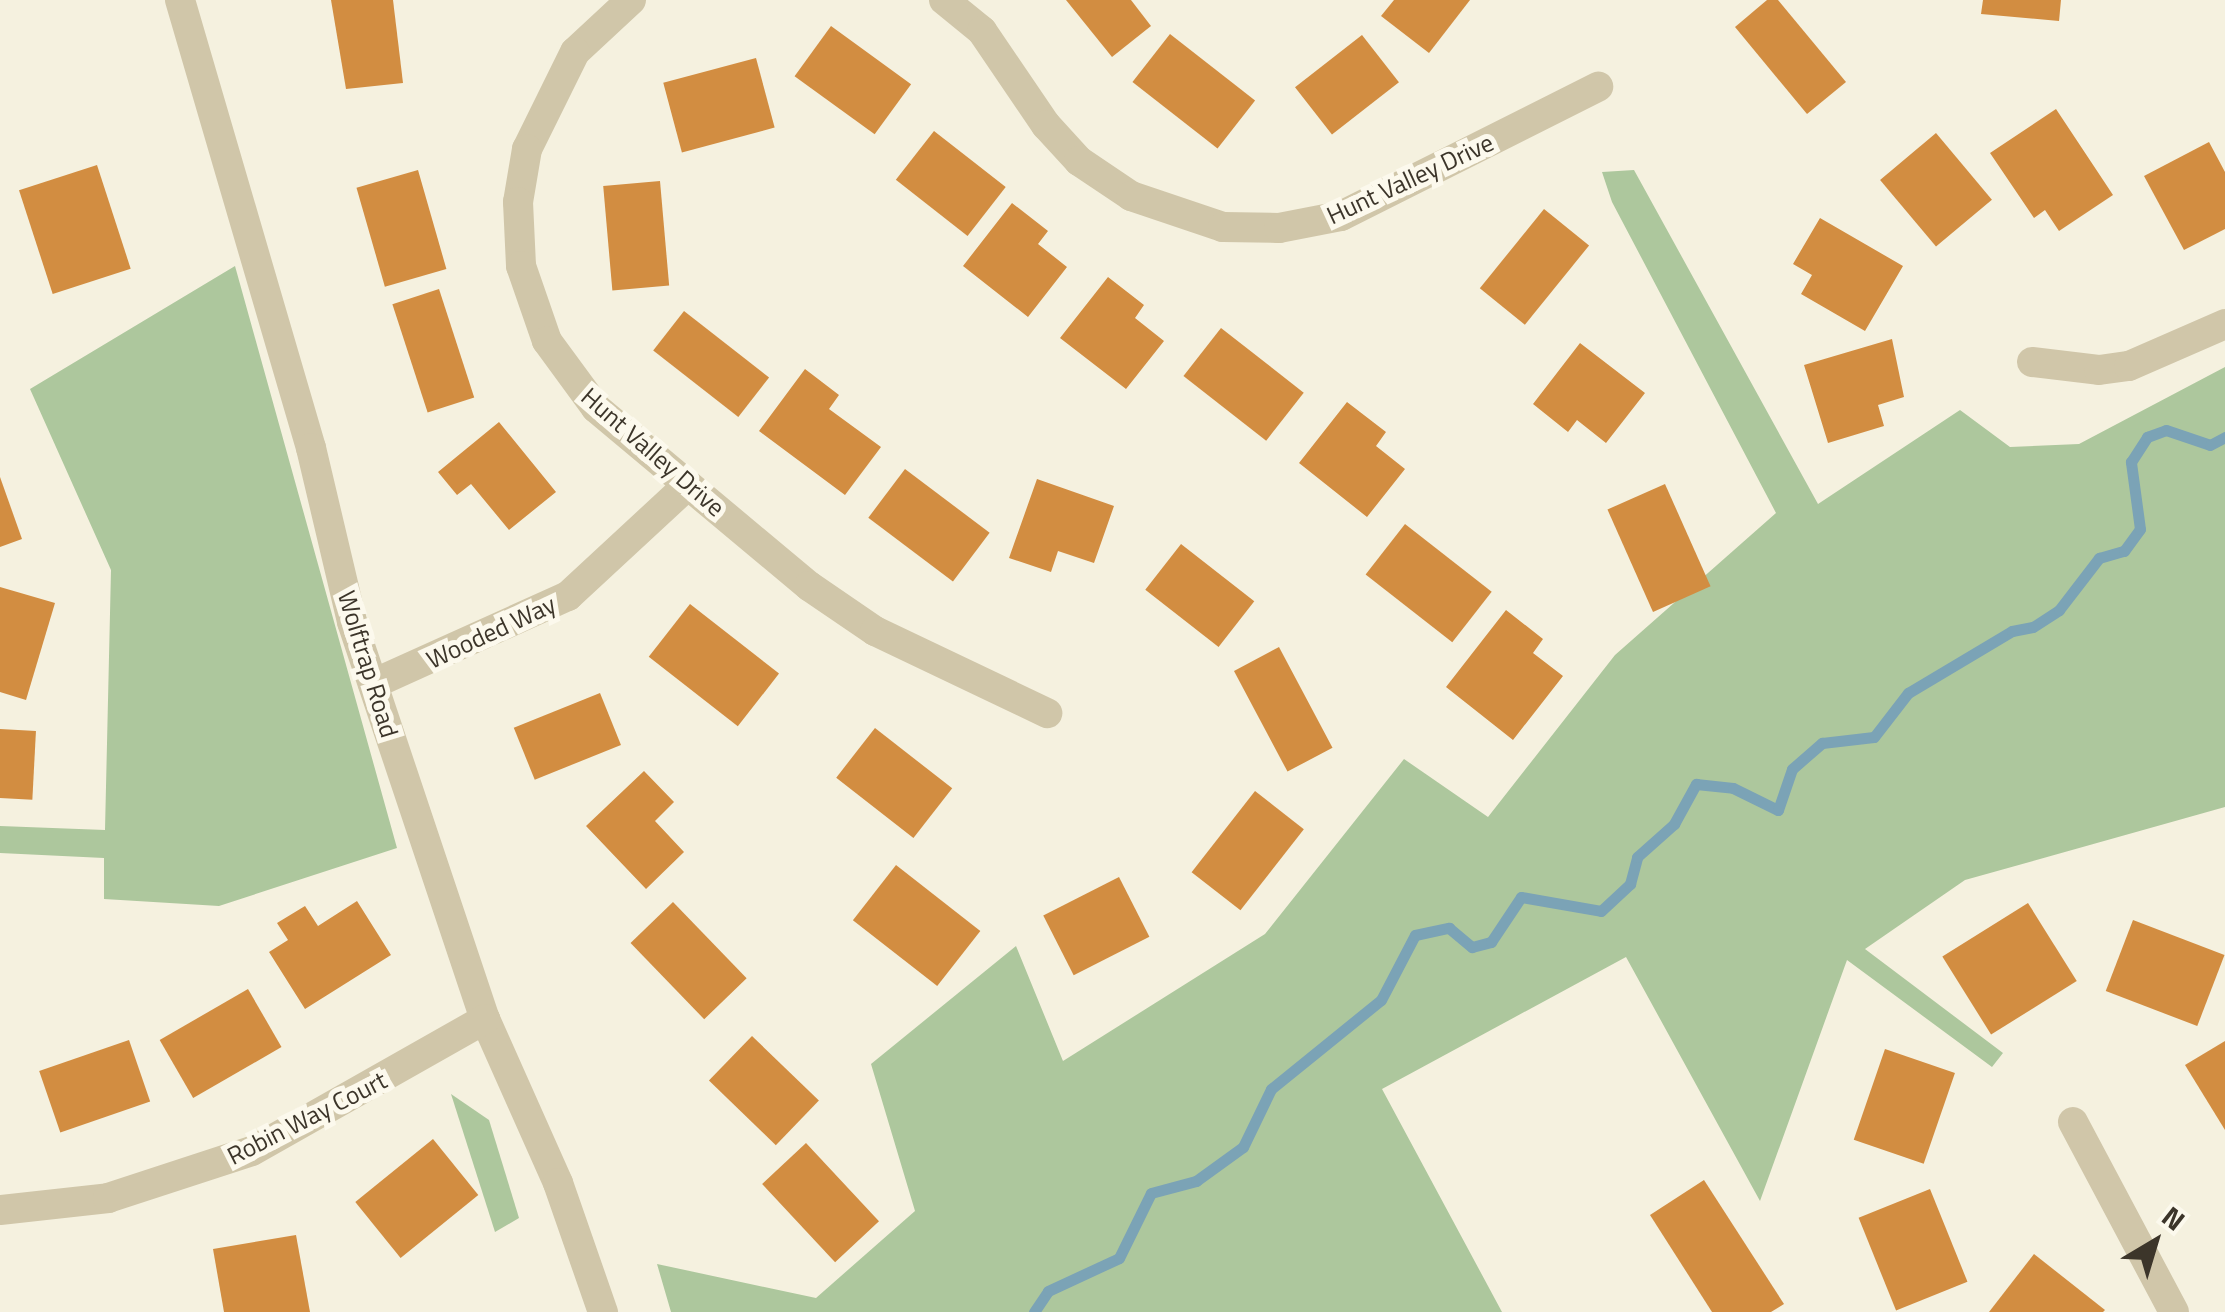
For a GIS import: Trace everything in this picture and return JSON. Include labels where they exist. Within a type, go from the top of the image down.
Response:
[{"type":"street","name":"Wolftrap Road","points":[[180,0],[373,684],[485,1019],[558,1183],[604,1312]]},
{"type":"street","name":"Hunt Valley Drive","points":[[631,0],[575,52],[545,101],[527,149],[518,202],[522,266],[547,341],[577,386],[688,485],[875,631],[1048,714]]},
{"type":"street","name":"Hunt Valley Drive","points":[[944,0],[982,31],[1046,125],[1079,160],[1131,196],[1224,226],[1279,228],[1340,216],[1598,88]]},
{"type":"street","points":[[2032,362],[2099,370],[2129,366],[2225,324]]},
{"type":"street","name":"Wooded Way","points":[[373,684],[568,596],[688,485]]},
{"type":"street","name":"Robin Way Court","points":[[0,1210],[108,1198],[252,1151],[485,1019]]},
{"type":"street","points":[[2072,1122],[2174,1312]]},
{"type":"green space","points":[[1634,170],[1818,504],[1960,410],[2010,447],[2079,444],[2225,367],[2225,807],[1965,880],[1865,949],[2003,1053],[1992,1067],[1847,960],[1760,1201],[1626,957],[1382,1089],[1502,1312],[671,1312],[657,1264],[816,1298],[915,1211],[871,1064],[1016,946],[1063,1061],[1265,934],[1404,759],[1488,817],[1615,655],[1776,513],[1612,202],[1602,172]]},
{"type":"green space","points":[[235,266],[397,848],[219,906],[104,899],[104,858],[0,853],[0,826],[105,830],[111,570],[30,389]]},
{"type":"green space","points":[[451,1094],[489,1120],[519,1218],[495,1232]]},
{"type":"building","points":[[331,0],[393,0],[403,83],[346,89]]},
{"type":"building","points":[[1066,0],[1131,0],[1151,26],[1112,57]]},
{"type":"building","points":[[1394,0],[1470,0],[1429,53],[1381,16]]},
{"type":"building","points":[[1767,0],[1778,0],[1846,82],[1807,114],[1735,27]]},
{"type":"building","points":[[1983,0],[2061,0],[2059,21],[1981,14]]},
{"type":"building","points":[[831,26],[911,84],[875,134],[795,76]]},
{"type":"building","points":[[1170,34],[1255,100],[1218,149],[1132,82]]},
{"type":"building","points":[[1362,35],[1399,82],[1332,135],[1295,87]]},
{"type":"building","points":[[756,58],[775,128],[682,152],[663,83]]},
{"type":"building","points":[[2056,109],[2113,195],[2059,231],[2045,210],[2034,218],[1990,153]]},
{"type":"building","points":[[934,131],[1006,187],[968,236],[896,180]]},
{"type":"building","points":[[1936,133],[1992,200],[1936,247],[1880,180]]},
{"type":"building","points":[[2209,142],[2225,172],[2225,229],[2184,250],[2144,176]]},
{"type":"building","points":[[97,165],[131,269],[53,294],[19,190]]},
{"type":"building","points":[[418,170],[446,269],[385,287],[356,188]]},
{"type":"building","points":[[660,181],[669,286],[612,291],[603,186]]},
{"type":"building","points":[[1012,203],[1048,231],[1038,244],[1067,267],[1028,317],[963,266]]},
{"type":"building","points":[[1544,209],[1589,246],[1525,325],[1480,288]]},
{"type":"building","points":[[1820,218],[1903,266],[1865,331],[1801,294],[1812,275],[1793,264]]},
{"type":"building","points":[[1108,277],[1144,305],[1135,318],[1164,341],[1126,389],[1060,338]]},
{"type":"building","points":[[439,289],[474,397],[428,413],[392,304]]},
{"type":"building","points":[[684,311],[769,377],[738,417],[653,350]]},
{"type":"building","points":[[1221,328],[1304,393],[1266,441],[1183,376]]},
{"type":"building","points":[[1892,339],[1904,397],[1878,405],[1884,426],[1828,443],[1804,365]]},
{"type":"building","points":[[1580,343],[1645,393],[1606,443],[1577,420],[1568,432],[1533,404]]},
{"type":"building","points":[[805,369],[839,395],[829,409],[881,447],[845,495],[759,431]]},
{"type":"building","points":[[1347,402],[1386,432],[1376,446],[1405,469],[1367,517],[1299,463]]},
{"type":"building","points":[[499,422],[556,492],[509,530],[471,484],[457,495],[438,472]]},
{"type":"building","points":[[905,469],[990,533],[953,582],[868,518]]},
{"type":"building","points":[[0,477],[22,539],[0,547]]},
{"type":"building","points":[[1037,479],[1114,506],[1094,563],[1058,551],[1051,572],[1009,558]]},
{"type":"building","points":[[1665,484],[1711,586],[1653,612],[1607,510]]},
{"type":"building","points":[[1405,524],[1492,592],[1452,642],[1366,574]]},
{"type":"building","points":[[1181,544],[1254,601],[1219,647],[1145,590]]},
{"type":"building","points":[[0,587],[55,603],[26,700],[0,692]]},
{"type":"building","points":[[690,604],[779,674],[738,726],[649,657]]},
{"type":"building","points":[[1506,610],[1543,639],[1533,653],[1563,676],[1513,740],[1446,687]]},
{"type":"building","points":[[1279,647],[1333,748],[1287,772],[1234,671]]},
{"type":"building","points":[[600,693],[621,745],[535,780],[514,728]]},
{"type":"building","points":[[875,728],[952,788],[913,838],[836,778]]},
{"type":"building","points":[[0,729],[36,731],[32,800],[0,798]]},
{"type":"building","points":[[644,771],[674,802],[655,821],[684,852],[646,889],[586,826]]},
{"type":"building","points":[[1255,791],[1304,829],[1240,910],[1192,872]]},
{"type":"building","points":[[896,865],[980,931],[937,986],[853,920]]},
{"type":"building","points":[[1119,877],[1149,937],[1074,975],[1043,916]]},
{"type":"building","points":[[357,901],[391,955],[305,1009],[269,952],[288,940],[277,923],[305,906],[318,926]]},
{"type":"building","points":[[673,902],[747,978],[704,1019],[631,943]]},
{"type":"building","points":[[2028,903],[2077,981],[1991,1035],[1942,957]]},
{"type":"building","points":[[2133,920],[2224,955],[2197,1026],[2106,991]]},
{"type":"building","points":[[248,989],[282,1047],[193,1098],[160,1040]]},
{"type":"building","points":[[752,1036],[819,1101],[776,1145],[709,1081]]},
{"type":"building","points":[[129,1040],[150,1101],[60,1132],[39,1071]]},
{"type":"building","points":[[2225,1041],[2225,1130],[2185,1065]]},
{"type":"building","points":[[1885,1049],[1955,1073],[1924,1164],[1854,1140]]},
{"type":"building","points":[[433,1139],[478,1195],[401,1258],[355,1202]]},
{"type":"building","points":[[806,1143],[879,1221],[835,1262],[762,1184]]},
{"type":"building","points":[[1704,1180],[1784,1304],[1771,1312],[1712,1312],[1650,1215]]},
{"type":"building","points":[[1930,1189],[1967,1282],[1896,1311],[1859,1218]]},
{"type":"building","points":[[296,1235],[310,1312],[224,1312],[213,1249]]},
{"type":"building","points":[[2034,1254],[2105,1310],[1989,1312]]},
{"type":"waterway","points":[[1034,1312],[1048,1291],[1119,1258],[1151,1193],[1196,1181],[1243,1147],[1271,1089],[1381,1000],[1415,935],[1449,928],[1472,947],[1491,942],[1521,897],[1601,911],[1630,884],[1637,857],[1674,824],[1696,784],[1733,788],[1778,810],[1792,769],[1822,743],[1874,737],[1908,693],[2012,631],[2033,627],[2059,610],[2099,558],[2124,551],[2140,529],[2131,462],[2147,437],[2166,430],[2210,445],[2225,437]]}]
